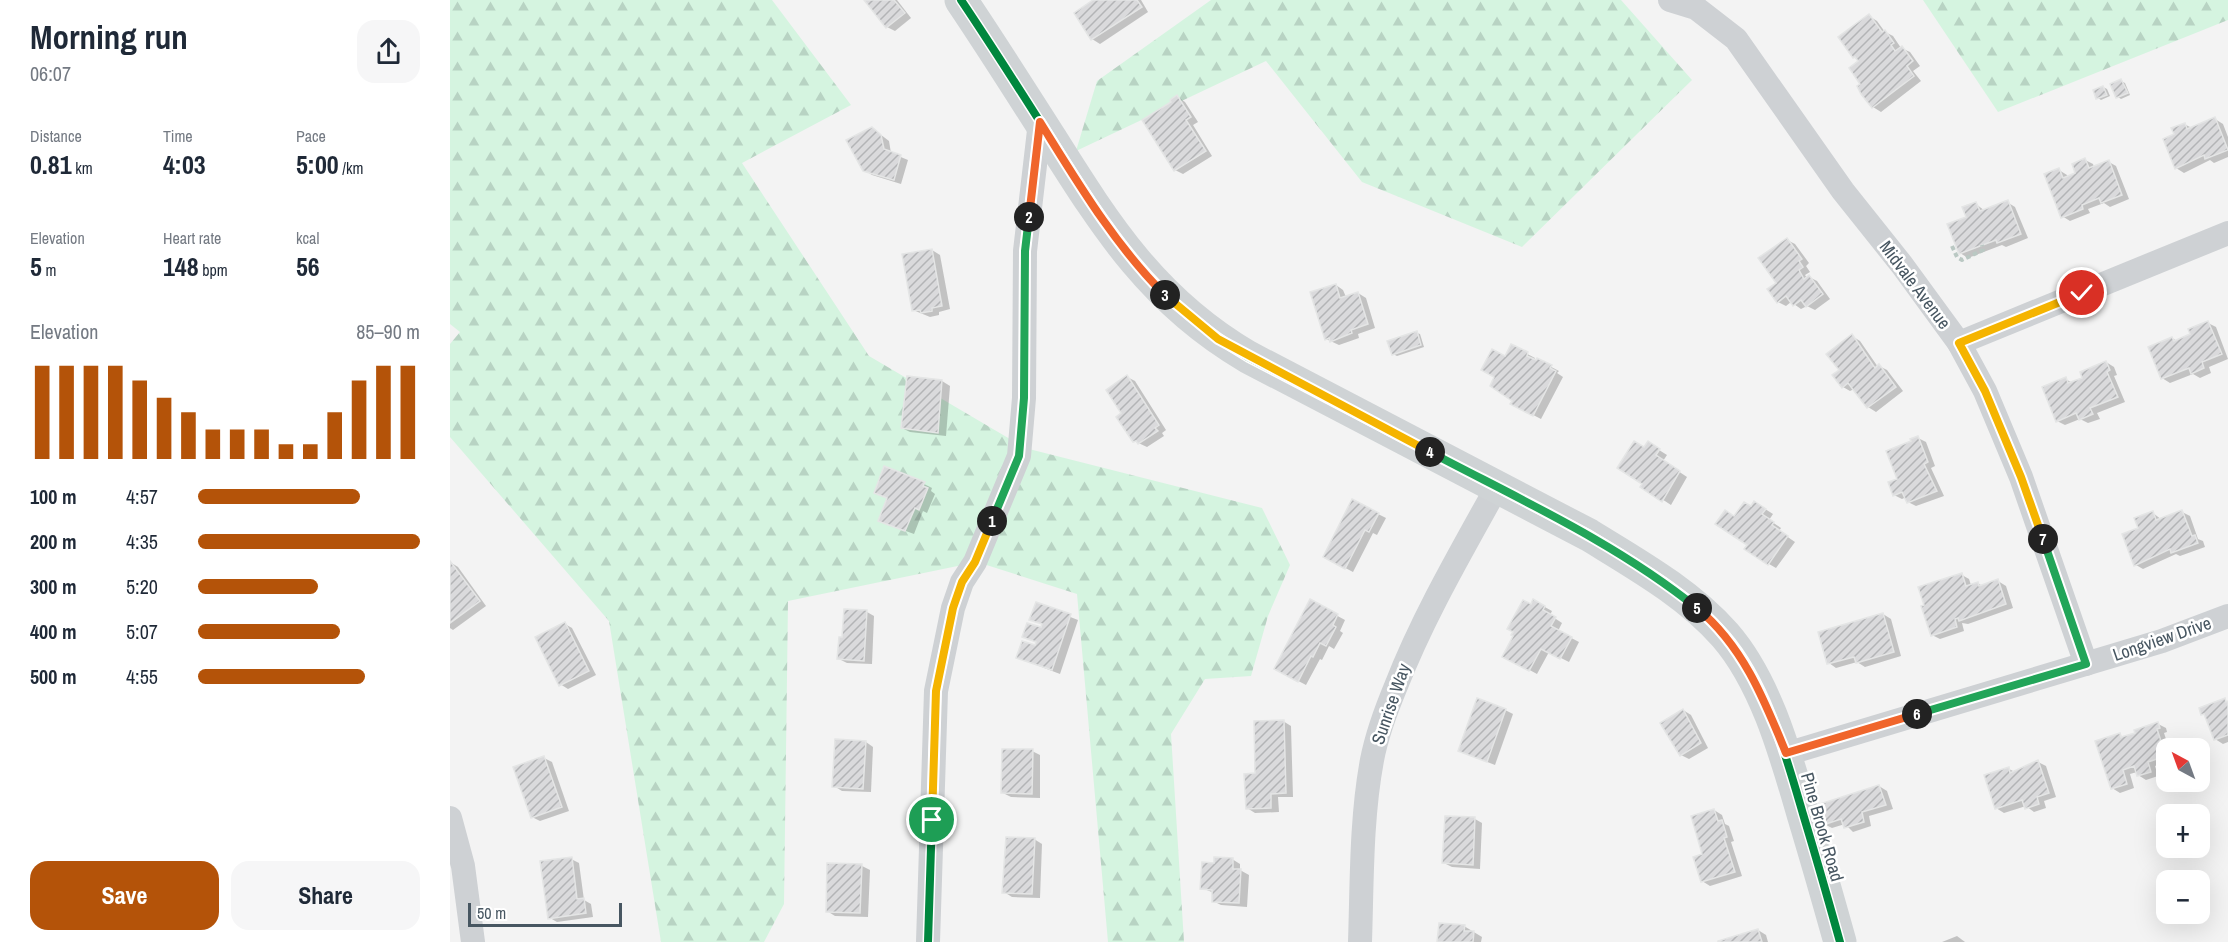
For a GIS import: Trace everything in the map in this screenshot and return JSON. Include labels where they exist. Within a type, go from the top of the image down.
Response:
[{"type":"street","name":"Pine Brook Road","points":[[961,0],[1100,218],[1135,263],[1195,322],[1248,357],[1589,535],[1637,564],[1706,615],[1725,635],[1742,658],[1768,709],[1786,753],[1840,942]]},
{"type":"street","name":"Midvale Avenue","points":[[1670,0],[1696,8],[1736,39],[1843,191],[1902,265],[1959,343],[1985,391],[2021,477],[2086,664]]},
{"type":"street","points":[[928,942],[936,691],[953,608],[962,582],[975,562],[1019,456],[1024,398],[1025,251],[1040,122]]},
{"type":"street","points":[[1959,343],[2228,234]]},
{"type":"street","name":"Sunrise Way","points":[[1360,942],[1366,816],[1372,760],[1383,718],[1408,656],[1437,596],[1497,487]]},
{"type":"street","name":"Longview Drive","points":[[1786,753],[2162,641],[2228,616]]},
{"type":"street","points":[[450,818],[463,866],[473,942]]},
{"type":"path","points":[[1952,246],[1957,257],[1962,260],[1983,250],[1982,245]]},
{"type":"green space","points":[[450,0],[772,0],[851,105],[742,163],[869,356],[1025,448],[1262,508],[1290,565],[1268,616],[1251,676],[1205,679],[1171,734],[1184,942],[1108,942],[1077,594],[977,562],[788,601],[784,904],[764,942],[661,942],[609,621],[450,437],[450,344],[460,332],[450,324]]},
{"type":"green space","points":[[1211,0],[1621,0],[1692,80],[1522,247],[1362,182],[1266,61],[1076,151],[1097,81]]},
{"type":"green space","points":[[1923,0],[2228,0],[2228,20],[1998,112]]},
{"type":"building","points":[[864,0],[894,0],[905,13],[886,28]]},
{"type":"building","points":[[1093,0],[1137,0],[1142,7],[1091,40],[1074,13]]},
{"type":"building","points":[[1869,14],[1882,32],[1885,30],[1894,43],[1891,45],[1895,51],[1902,46],[1913,61],[1907,66],[1914,76],[1872,108],[1861,94],[1857,86],[1860,84],[1849,68],[1858,61],[1855,57],[1853,58],[1838,37]]},
{"type":"building","points":[[2121,79],[2128,93],[2116,98],[2110,84]]},
{"type":"building","points":[[2103,86],[2107,95],[2096,99],[2093,90]]},
{"type":"building","points":[[1177,95],[1191,117],[1186,120],[1206,151],[1174,171],[1142,120],[1171,102],[1170,100]]},
{"type":"building","points":[[2215,117],[2228,150],[2205,159],[2204,155],[2175,169],[2163,139],[2174,134],[2171,128],[2185,123],[2187,129]]},
{"type":"building","points":[[872,127],[881,135],[884,149],[901,155],[894,180],[863,171],[846,140]]},
{"type":"building","points":[[2085,158],[2089,168],[2109,160],[2122,195],[2101,203],[2099,198],[2082,205],[2083,209],[2061,218],[2044,174],[2059,168],[2063,178],[2075,173],[2072,164]]},
{"type":"building","points":[[2008,200],[2021,234],[1997,243],[1996,240],[1959,254],[1947,224],[1966,217],[1962,207],[1976,202],[1980,211]]},
{"type":"building","points":[[1787,238],[1802,259],[1799,261],[1803,267],[1799,270],[1804,279],[1809,275],[1823,294],[1806,307],[1801,300],[1793,306],[1786,296],[1777,303],[1767,289],[1776,283],[1758,258]]},
{"type":"building","points":[[932,249],[942,306],[921,313],[920,310],[912,311],[902,254]]},
{"type":"building","points":[[1336,284],[1340,298],[1358,292],[1368,324],[1351,330],[1352,333],[1330,342],[1329,338],[1325,340],[1310,292]]},
{"type":"building","points":[[2208,321],[2222,354],[2202,362],[2204,368],[2191,374],[2189,368],[2161,379],[2148,347],[2172,337],[2174,341],[2190,334],[2188,329]]},
{"type":"building","points":[[1417,331],[1421,345],[1392,355],[1387,341]]},
{"type":"building","points":[[1852,334],[1875,368],[1879,364],[1896,387],[1867,408],[1848,383],[1842,388],[1832,375],[1839,370],[1826,354]]},
{"type":"building","points":[[1511,344],[1528,352],[1527,356],[1552,365],[1550,368],[1556,371],[1533,416],[1510,404],[1512,401],[1490,386],[1494,377],[1481,370],[1492,349],[1505,356]]},
{"type":"building","points":[[2106,361],[2110,370],[2107,372],[2118,397],[2090,408],[2093,414],[2079,420],[2076,413],[2056,422],[2042,387],[2066,377],[2068,383],[2082,378],[2080,372]]},
{"type":"building","points":[[1127,375],[1159,425],[1155,428],[1158,431],[1138,444],[1136,441],[1133,442],[1116,417],[1121,413],[1106,390]]},
{"type":"building","points":[[907,376],[942,380],[938,433],[901,428]]},
{"type":"building","points":[[1918,436],[1928,462],[1924,464],[1937,491],[1907,503],[1902,492],[1893,496],[1888,482],[1897,479],[1886,451]]},
{"type":"building","points":[[1634,441],[1644,447],[1648,441],[1660,449],[1656,455],[1680,471],[1662,502],[1640,487],[1642,484],[1617,468]]},
{"type":"building","points":[[884,466],[925,482],[923,486],[928,488],[919,510],[915,508],[905,531],[878,521],[887,498],[874,493]]},
{"type":"building","points":[[1352,499],[1379,513],[1369,532],[1365,530],[1345,569],[1323,557]]},
{"type":"building","points":[[1754,501],[1766,509],[1762,514],[1774,522],[1772,525],[1788,536],[1768,565],[1744,549],[1747,545],[1715,524],[1725,510],[1734,516],[1744,502],[1751,506]]},
{"type":"building","points":[[2182,510],[2192,536],[2195,535],[2198,543],[2171,553],[2170,549],[2134,566],[2122,534],[2138,528],[2134,518],[2153,511],[2156,520]]},
{"type":"building","points":[[450,561],[480,601],[450,623]]},
{"type":"building","points":[[1962,573],[1966,586],[1978,582],[1979,586],[1998,579],[2006,604],[1959,621],[1958,618],[1955,619],[1957,627],[1931,636],[1921,606],[1924,605],[1918,587]]},
{"type":"building","points":[[1310,599],[1338,614],[1333,625],[1336,627],[1326,646],[1320,643],[1298,682],[1274,669]]},
{"type":"building","points":[[1533,599],[1545,606],[1543,610],[1556,617],[1551,626],[1572,637],[1560,659],[1541,649],[1529,671],[1502,657],[1513,636],[1511,635],[1513,632],[1507,629],[1523,600],[1531,604]]},
{"type":"building","points":[[1036,602],[1071,614],[1052,670],[1016,658],[1022,641],[1035,645],[1036,642],[1022,637],[1027,623],[1041,627],[1042,624],[1029,620]]},
{"type":"building","points":[[844,609],[867,610],[864,661],[837,659],[839,637],[842,637]]},
{"type":"building","points":[[1883,613],[1894,652],[1856,663],[1854,657],[1827,664],[1818,632]]},
{"type":"building","points":[[565,622],[589,671],[559,686],[535,637]]},
{"type":"building","points":[[1477,698],[1506,709],[1487,762],[1458,751]]},
{"type":"building","points":[[2225,698],[2226,702],[2228,701],[2228,735],[2214,740],[2204,714],[2201,715],[2199,708]]},
{"type":"building","points":[[1683,709],[1701,743],[1680,756],[1660,723]]},
{"type":"building","points":[[1284,720],[1286,793],[1271,794],[1271,808],[1246,809],[1244,774],[1255,773],[1254,721]]},
{"type":"building","points":[[2158,722],[2160,728],[2157,729],[2160,738],[2156,738],[2156,759],[2148,762],[2151,772],[2137,776],[2134,766],[2123,770],[2127,784],[2111,789],[2095,741],[2120,733],[2121,737],[2135,733],[2134,730]]},
{"type":"building","points":[[835,739],[866,741],[863,789],[832,787]]},
{"type":"building","points":[[1002,749],[1033,749],[1032,794],[1001,793]]},
{"type":"building","points":[[544,756],[562,807],[531,818],[513,767]]},
{"type":"building","points":[[2038,760],[2049,793],[2037,797],[2039,804],[2025,809],[2022,800],[1995,809],[1984,775],[2009,767],[2010,773]]},
{"type":"building","points":[[1879,785],[1886,805],[1862,812],[1864,822],[1844,828],[1841,819],[1823,825],[1817,805]]},
{"type":"building","points":[[1714,809],[1718,821],[1722,820],[1727,837],[1724,838],[1735,872],[1701,882],[1693,857],[1702,854],[1691,816]]},
{"type":"building","points":[[1445,816],[1475,817],[1473,865],[1442,863]]},
{"type":"building","points":[[1006,837],[1035,838],[1032,894],[1002,893]]},
{"type":"building","points":[[572,857],[577,899],[584,898],[586,913],[548,919],[540,861]]},
{"type":"building","points":[[1214,857],[1233,858],[1233,869],[1241,869],[1239,903],[1212,902],[1212,890],[1200,889],[1202,862],[1214,863]]},
{"type":"building","points":[[827,863],[862,864],[860,913],[826,912]]},
{"type":"building","points":[[1439,923],[1465,925],[1464,931],[1474,931],[1473,942],[1437,942]]},
{"type":"building","points":[[1758,929],[1762,942],[1718,942],[1718,941]]},
{"type":"cycle path","points":[[961,0],[1113,233],[1135,261],[1185,312],[1248,357],[1589,535],[1643,568],[1678,593],[1725,635],[1752,675],[1773,720],[1840,942]]},
{"type":"cycle path","points":[[928,942],[936,691],[953,608],[962,582],[975,562],[1019,456],[1024,398],[1025,251],[1040,122]]},
{"type":"route","points":[[932,820],[936,691],[953,608],[962,582],[975,562],[1019,456],[1024,398],[1025,251],[1040,122],[1100,218],[1135,263],[1195,322],[1248,357],[1589,535],[1637,564],[1706,615],[1742,658],[1768,709],[1786,753],[2086,664],[2021,477],[1985,391],[1959,343],[2082,293]]}]
